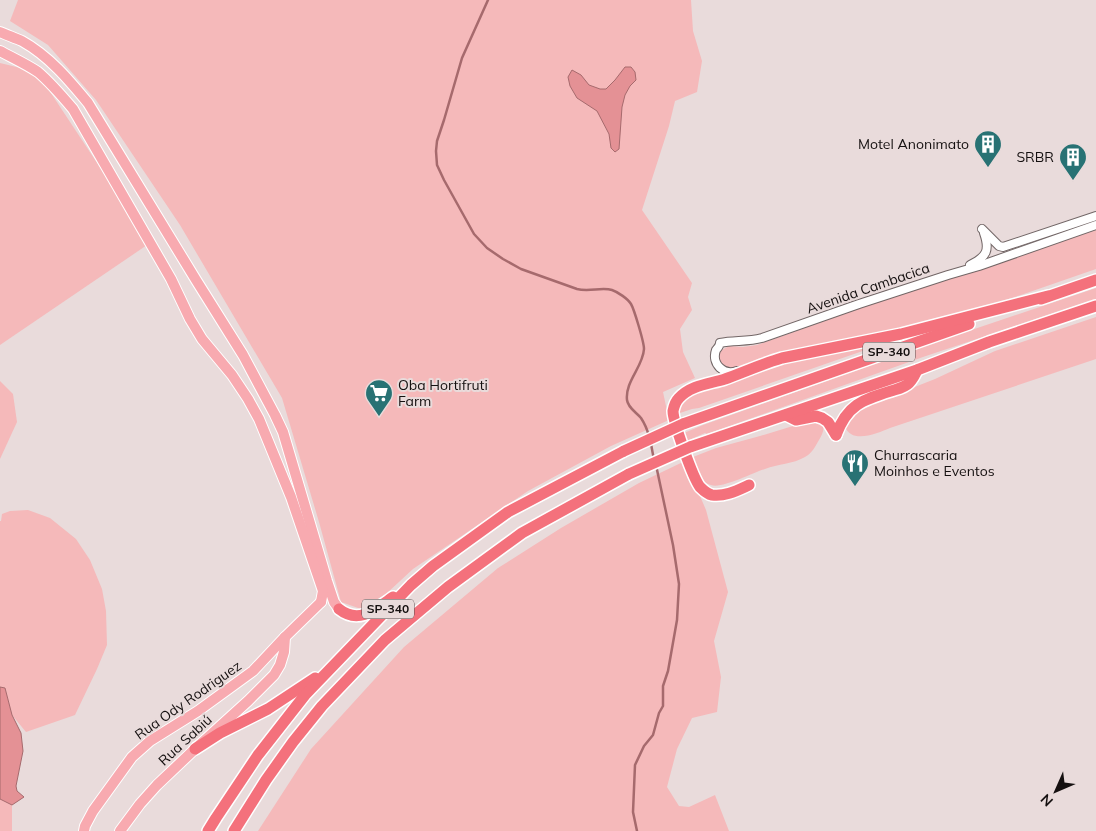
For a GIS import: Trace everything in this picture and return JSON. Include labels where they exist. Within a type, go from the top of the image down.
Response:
[{"type":"highway","name":"SP-340","points":[[208,831],[258,755],[305,694],[433,566],[508,512],[624,451],[683,424],[1096,280]]},
{"type":"highway","points":[[749,485],[731,493],[712,495],[705,492],[696,482],[674,418],[673,410],[680,396],[698,386],[723,379],[767,362],[801,353],[901,334],[1048,296]]},
{"type":"highway","name":"SP-340","points":[[234,831],[266,780],[293,742],[322,706],[385,640],[448,586],[522,533],[629,474],[690,447],[917,370],[989,342],[1096,306]]},
{"type":"highway","points":[[786,415],[796,420],[816,416],[822,418],[828,422],[836,435],[843,420],[856,405],[868,398],[904,387],[910,382],[917,370]]},
{"type":"highway","points":[[339,609],[344,614],[358,616],[370,612],[411,586]]},
{"type":"highway","points":[[194,749],[220,733],[268,709],[333,666]]},
{"type":"highway","points":[[244,831],[266,780]]},
{"type":"main road","points":[[0,32],[22,41],[48,60],[68,78],[88,103],[243,355],[283,432],[334,602],[339,609]]},
{"type":"main road","points":[[0,51],[37,72],[56,89],[73,109],[171,279],[190,319],[202,338],[256,407],[268,426],[276,432],[283,432]]},
{"type":"main road","points":[[248,398],[259,419],[291,497],[323,591],[321,602],[327,601],[339,609]]},
{"type":"main road","name":"Rua Ody Rodriguez","points":[[84,831],[93,810],[132,757],[150,741],[198,711],[254,671],[321,602]]},
{"type":"main road","name":"Rua Sabiú","points":[[120,831],[157,785],[274,675],[280,665],[284,652],[285,638]]},
{"type":"street","points":[[948,275],[981,260],[985,254],[988,242],[982,228],[999,246],[1003,247],[1096,216]]},
{"type":"street","name":"Avenida Cambacica","points":[[767,362],[732,373],[718,367],[715,355],[720,343],[750,341],[762,338],[1096,225]]},
{"type":"shaded area","points":[[18,0],[691,0],[693,31],[702,61],[697,92],[675,101],[669,126],[642,210],[692,283],[688,297],[692,310],[680,329],[683,352],[695,378],[663,392],[669,420],[611,446],[528,491],[413,569],[386,594],[361,609],[341,602],[282,398],[180,225],[96,100],[48,45],[10,21]]},
{"type":"shaded area","points":[[0,63],[37,72],[150,243],[0,345]]},
{"type":"shaded area","points":[[625,67],[631,67],[635,72],[636,80],[625,95],[622,107],[619,149],[615,152],[611,148],[609,134],[597,111],[577,98],[570,86],[568,77],[572,70],[581,75],[589,85],[606,89]]},
{"type":"shaded area","points":[[1096,230],[1096,269],[1021,295],[949,318],[735,369],[724,368],[719,360],[720,351],[729,346],[757,345],[872,304]]},
{"type":"shaded area","points":[[1096,288],[1096,299],[923,357],[707,434],[705,433],[687,441],[684,433],[933,343]]},
{"type":"shaded area","points":[[1096,317],[1096,359],[872,435],[853,435],[848,432],[845,426],[851,416],[865,405],[935,379],[995,351]]},
{"type":"shaded area","points":[[876,342],[880,345],[677,414],[681,405],[691,394],[782,362]]},
{"type":"shaded area","points":[[0,381],[13,394],[17,422],[0,459]]},
{"type":"shaded area","points":[[806,422],[819,423],[822,425],[823,430],[813,450],[800,459],[770,467],[716,486],[704,481],[699,474],[693,457],[716,448]]},
{"type":"shaded area","points":[[685,461],[706,510],[728,592],[714,641],[721,677],[717,712],[692,718],[677,749],[667,787],[679,806],[689,807],[715,795],[729,831],[258,831],[311,749],[404,647],[498,568],[561,528],[639,483]]},
{"type":"shaded area","points":[[28,510],[50,518],[76,539],[90,560],[102,589],[106,611],[107,645],[75,715],[26,732],[12,715],[5,688],[0,687],[0,521],[2,514],[10,511]]},
{"type":"shaded area","points":[[0,687],[5,688],[12,715],[21,733],[23,751],[16,786],[17,791],[24,797],[12,805],[0,799]]},
{"type":"shaded area","points":[[0,799],[12,805],[12,831],[0,831]]},
{"type":"waterway","points":[[488,0],[462,58],[437,141],[437,165],[474,234],[487,248],[521,269],[577,289],[612,290],[630,302],[644,349],[641,362],[631,380],[627,400],[631,408],[642,420],[649,436]]},
{"type":"waterway","points":[[651,444],[654,460]]},
{"type":"waterway","points":[[637,831],[633,812],[635,765],[644,746],[653,735],[663,706],[663,686],[668,671],[677,620],[679,584],[673,545],[656,465]]},
{"type":"place","name":"Motel Anonimato","points":[[988,168]]},
{"type":"place","name":"SRBR","points":[[1073,181]]},
{"type":"place","name":"Oba Hortifruti Farm","points":[[379,417]]},
{"type":"place","name":"Churrascaria Moinhos e Eventos","points":[[855,487]]}]
